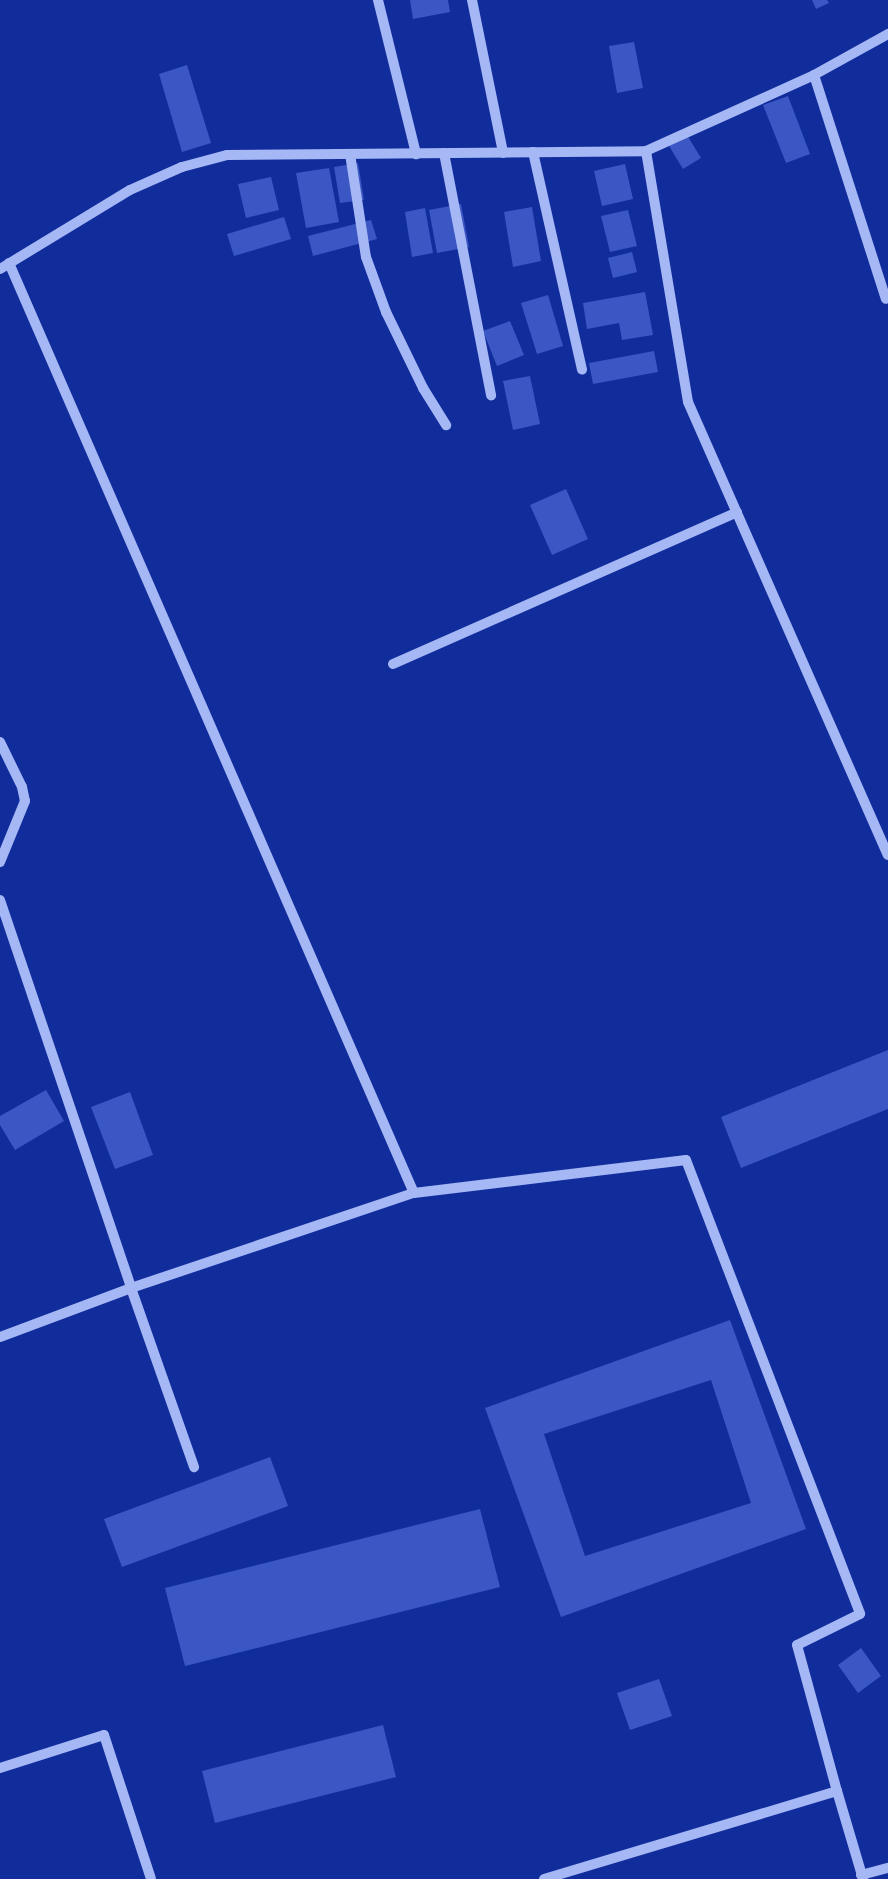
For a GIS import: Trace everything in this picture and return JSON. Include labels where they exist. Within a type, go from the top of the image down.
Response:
[{"type":"street","points":[[378,0],[416,154]]},
{"type":"street","points":[[472,0],[503,153]]},
{"type":"street","points":[[414,1193],[4,266],[130,190],[182,167],[227,155],[646,151],[814,75],[888,34]]},
{"type":"street","points":[[814,75],[886,299]]},
{"type":"street","points":[[646,151],[688,402],[888,855]]},
{"type":"street","points":[[533,152],[582,370]]},
{"type":"street","points":[[444,153],[491,395]]},
{"type":"street","points":[[350,154],[366,257],[386,312],[423,388],[446,425]]},
{"type":"street","points":[[393,663],[737,512]]},
{"type":"street","points":[[0,742],[22,787],[25,801],[0,862]]},
{"type":"street","points":[[0,900],[194,1467]]},
{"type":"street","points":[[0,1337],[131,1288],[414,1193],[686,1160],[860,1614],[797,1645],[862,1877],[888,1868]]},
{"type":"street","points":[[0,1768],[104,1735],[151,1879]]},
{"type":"street","points":[[544,1879],[837,1791]]},
{"type":"building","points":[[410,0],[448,0],[450,12],[413,19]]},
{"type":"building","points":[[812,0],[827,0],[829,3],[816,9]]},
{"type":"building","points":[[634,42],[643,88],[617,93],[609,46]]},
{"type":"building","points":[[187,65],[211,143],[182,152],[159,74]]},
{"type":"building","points":[[788,96],[810,154],[786,163],[763,105]]},
{"type":"building","points":[[687,135],[701,158],[683,169],[669,146]]},
{"type":"building","points":[[358,163],[364,200],[340,203],[334,167]]},
{"type":"building","points":[[625,164],[633,199],[602,206],[594,171]]},
{"type":"building","points":[[329,168],[339,222],[306,228],[296,173]]},
{"type":"building","points":[[271,177],[279,210],[246,218],[238,184]]},
{"type":"building","points":[[461,204],[469,247],[437,253],[429,210]]},
{"type":"building","points":[[532,207],[541,261],[513,267],[504,212]]},
{"type":"building","points":[[425,208],[433,253],[412,257],[405,212]]},
{"type":"building","points":[[628,210],[637,246],[610,252],[601,216]]},
{"type":"building","points":[[284,217],[291,239],[234,256],[227,234]]},
{"type":"building","points":[[371,220],[377,239],[313,256],[308,236]]},
{"type":"building","points":[[632,252],[637,272],[613,278],[608,258]]},
{"type":"building","points":[[645,292],[653,335],[622,340],[619,323],[587,329],[583,303]]},
{"type":"building","points":[[548,295],[563,346],[537,354],[521,303]]},
{"type":"building","points":[[510,321],[524,355],[497,366],[483,331]]},
{"type":"building","points":[[654,351],[658,372],[593,384],[589,363]]},
{"type":"building","points":[[530,376],[540,424],[513,430],[503,381]]},
{"type":"building","points":[[566,489],[588,539],[552,555],[530,505]]},
{"type":"building","points":[[888,1050],[888,1109],[741,1168],[721,1117]]},
{"type":"building","points":[[46,1090],[64,1121],[15,1150],[0,1125],[0,1116]]},
{"type":"building","points":[[130,1092],[153,1155],[115,1169],[91,1107]]},
{"type":"building","points":[[730,1320],[806,1529],[561,1617],[485,1408]],"holes":[[[711,1380],[751,1503],[585,1556],[544,1434]]]},
{"type":"building","points":[[270,1457],[288,1506],[122,1567],[104,1519]]},
{"type":"building","points":[[480,1509],[500,1587],[185,1666],[165,1588]]},
{"type":"building","points":[[861,1648],[881,1676],[858,1693],[838,1665]]},
{"type":"building","points":[[659,1679],[672,1716],[630,1730],[617,1693]]},
{"type":"building","points":[[383,1725],[396,1777],[215,1823],[202,1771]]}]
